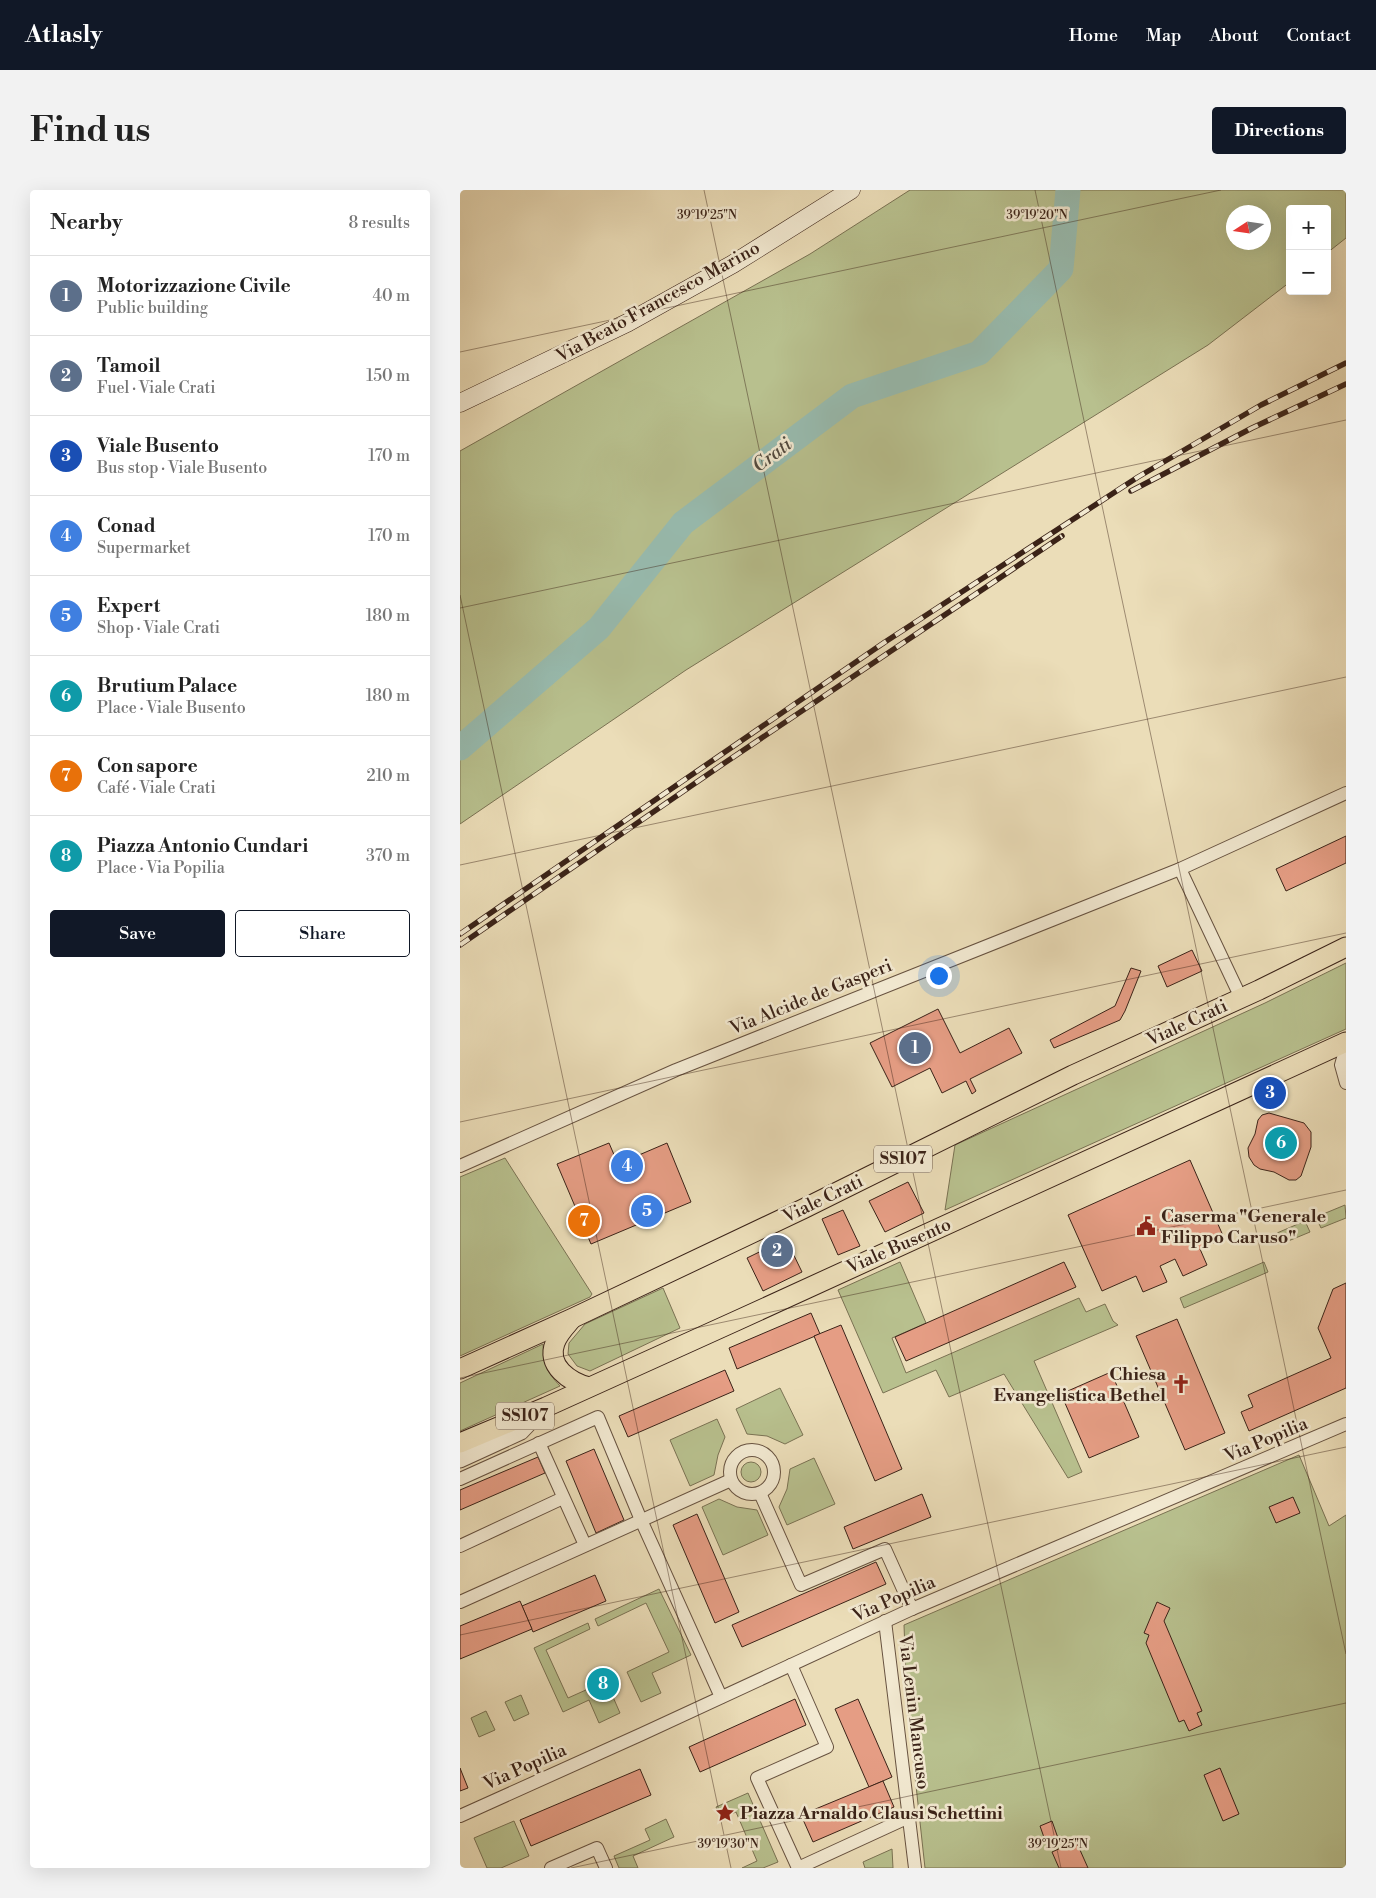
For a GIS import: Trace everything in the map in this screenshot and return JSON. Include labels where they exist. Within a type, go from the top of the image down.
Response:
[{"type":"main road","name":"Via Beato Francesco Marino","points":[[460,403],[627,323],[733,264],[851,190]]},
{"type":"main road","name":"Viale Crati","points":[[460,1369],[573,1318],[803,1209],[1073,1075],[1346,948]]},
{"type":"main road","name":"Viale Busento","points":[[589,1387],[1346,1042]]},
{"type":"main road","points":[[573,1318],[554,1344],[555,1360],[560,1371],[568,1379],[589,1387]]},
{"type":"main road","name":"SS107","points":[[460,1443],[589,1387]]},
{"type":"street","name":"Via Alcide de Gasperi","points":[[460,1166],[676,1070],[1180,869],[1346,792]]},
{"type":"street","points":[[1180,869],[1193,909],[1241,998]]},
{"type":"street","points":[[1346,1047],[1341,1065],[1346,1083]]},
{"type":"street","points":[[460,1460],[521,1432],[546,1407]]},
{"type":"street","points":[[460,1479],[598,1418],[641,1520],[721,1697]]},
{"type":"street","name":"Via Popilia","points":[[460,1816],[912,1609],[1346,1424]]},
{"type":"street","points":[[539,1443],[586,1545]]},
{"type":"street","points":[[753,1450],[761,1452],[772,1462],[774,1469],[771,1484],[760,1493],[746,1494],[740,1491],[731,1480],[730,1466],[739,1454],[753,1450]]},
{"type":"street","points":[[460,1602],[731,1480]]},
{"type":"street","points":[[760,1493],[800,1585],[885,1549],[912,1609]]},
{"type":"street","points":[[460,1546],[564,1498]]},
{"type":"street","name":"Via Lenin Mancuso","points":[[885,1621],[914,1868]]},
{"type":"street","points":[[790,1665],[826,1747],[757,1778],[798,1868],[909,1817]]},
{"type":"street","points":[[551,1868],[597,1848],[606,1868]]},
{"type":"green space","points":[[910,190],[1346,190],[1346,238],[1331,250],[1331,205],[1286,205],[1286,285],[1208,345],[686,670],[460,824],[460,451],[810,254]]},
{"type":"green space","points":[[1346,963],[1346,1029],[945,1210],[955,1145],[1265,1003]]},
{"type":"green space","points":[[505,1158],[592,1294],[590,1297],[460,1356],[460,1177]]},
{"type":"green space","points":[[1345,1205],[1346,1218],[1321,1228],[1316,1217]]},
{"type":"green space","points":[[1305,1221],[1310,1232],[1281,1244],[1277,1233]]},
{"type":"green space","points":[[900,1262],[926,1323],[892,1338],[906,1373],[1079,1298],[1086,1312],[1105,1304],[1113,1321],[1118,1325],[1034,1361],[1082,1472],[1068,1478],[1004,1374],[949,1397],[936,1370],[883,1393],[838,1290]]},
{"type":"green space","points":[[1264,1262],[1268,1272],[1184,1308],[1180,1298]]},
{"type":"green space","points":[[663,1288],[680,1328],[590,1371],[577,1366],[568,1354],[569,1343],[585,1324]]},
{"type":"green space","points":[[543,1344],[547,1367],[560,1386],[460,1431],[460,1383]]},
{"type":"green space","points":[[780,1388],[803,1435],[785,1444],[767,1436],[747,1434],[736,1409]]},
{"type":"green space","points":[[717,1419],[725,1437],[718,1455],[714,1475],[690,1486],[670,1440]]},
{"type":"green space","points":[[1299,1455],[1329,1526],[1346,1515],[1346,1868],[925,1868],[907,1703],[904,1625]]},
{"type":"green space","points":[[814,1458],[835,1504],[787,1525],[779,1507],[787,1489],[790,1469]]},
{"type":"green space","points":[[751,1462],[758,1465],[761,1472],[758,1479],[751,1482],[744,1479],[741,1472],[744,1465]]},
{"type":"green space","points":[[719,1499],[737,1507],[757,1510],[768,1535],[723,1555],[702,1507]]},
{"type":"green space","points":[[659,1589],[691,1655],[652,1673],[661,1693],[641,1702],[627,1672],[669,1652],[646,1603],[598,1626],[595,1619]]},
{"type":"green space","points":[[588,1623],[590,1629],[546,1650],[568,1698],[606,1681],[620,1713],[599,1723],[589,1700],[563,1712],[534,1648]]},
{"type":"green space","points":[[521,1695],[529,1714],[514,1721],[505,1702]]},
{"type":"green space","points":[[486,1711],[495,1730],[479,1737],[471,1718]]},
{"type":"green space","points":[[748,1793],[778,1862],[763,1868],[742,1868],[757,1861],[736,1812],[721,1818],[716,1807]]},
{"type":"green space","points":[[666,1819],[674,1837],[633,1856],[638,1868],[619,1868],[614,1856],[650,1840],[645,1829]]},
{"type":"green space","points":[[514,1821],[529,1856],[501,1868],[487,1868],[474,1838]]},
{"type":"green space","points":[[892,1849],[893,1868],[865,1868],[863,1862]]},
{"type":"building","points":[[1346,836],[1346,863],[1286,891],[1276,869]]},
{"type":"building","points":[[1192,950],[1202,971],[1167,987],[1158,966]]},
{"type":"building","points":[[1131,968],[1141,971],[1120,1020],[1054,1048],[1050,1040],[1115,1006]]},
{"type":"building","points":[[938,1009],[960,1053],[1009,1028],[1022,1053],[970,1079],[976,1091],[972,1094],[966,1081],[942,1093],[930,1068],[892,1087],[870,1043]]},
{"type":"building","points":[[1269,1113],[1304,1123],[1311,1132],[1311,1147],[1301,1176],[1296,1180],[1289,1180],[1274,1172],[1260,1169],[1254,1165],[1249,1157],[1248,1148],[1255,1134],[1258,1120],[1262,1115]]},
{"type":"building","points":[[609,1143],[618,1164],[667,1143],[691,1202],[591,1244],[557,1164]]},
{"type":"building","name":"Caserma \"Generale Filippo Caruso\"","points":[[1190,1160],[1224,1238],[1200,1249],[1207,1265],[1183,1276],[1175,1259],[1160,1266],[1167,1282],[1143,1292],[1136,1276],[1102,1291],[1068,1215]]},
{"type":"building","points":[[908,1182],[924,1213],[885,1232],[869,1201]]},
{"type":"building","points":[[843,1210],[860,1246],[838,1255],[822,1219]]},
{"type":"building","points":[[786,1239],[802,1272],[763,1291],[747,1258]]},
{"type":"building","points":[[1064,1262],[1076,1287],[906,1361],[895,1337]]},
{"type":"building","points":[[1346,1283],[1346,1388],[1249,1431],[1241,1412],[1253,1407],[1248,1395],[1331,1358],[1318,1328],[1333,1289]]},
{"type":"building","points":[[811,1313],[820,1334],[737,1369],[729,1348]]},
{"type":"building","name":"Chiesa Evangelistica Bethel","points":[[1177,1319],[1225,1433],[1185,1450],[1136,1336]]},
{"type":"building","points":[[841,1325],[902,1469],[875,1481],[814,1336]]},
{"type":"building","points":[[725,1370],[734,1391],[628,1437],[619,1416]]},
{"type":"building","points":[[1111,1372],[1139,1437],[1089,1458],[1061,1394]]},
{"type":"building","points":[[594,1449],[624,1520],[596,1533],[566,1461]]},
{"type":"building","points":[[538,1457],[545,1473],[460,1510],[460,1490]]},
{"type":"building","points":[[922,1494],[931,1517],[853,1549],[844,1527]]},
{"type":"building","points":[[1293,1497],[1300,1513],[1276,1523],[1269,1507]]},
{"type":"building","points":[[697,1514],[739,1612],[715,1623],[673,1525]]},
{"type":"building","points":[[876,1562],[886,1584],[742,1647],[732,1625]]},
{"type":"building","points":[[595,1575],[606,1601],[533,1632],[522,1606]]},
{"type":"building","points":[[520,1601],[532,1629],[460,1659],[460,1626]]},
{"type":"building","points":[[1157,1602],[1170,1608],[1164,1621],[1202,1711],[1197,1713],[1202,1725],[1189,1731],[1184,1720],[1179,1722],[1146,1643],[1149,1635],[1144,1633]]},
{"type":"building","points":[[795,1699],[806,1725],[700,1772],[689,1747]]},
{"type":"building","points":[[858,1699],[892,1777],[869,1787],[835,1709]]},
{"type":"building","points":[[460,1768],[468,1788],[460,1791]]},
{"type":"building","points":[[1220,1768],[1239,1814],[1223,1821],[1204,1775]]},
{"type":"building","points":[[640,1769],[651,1795],[531,1846],[520,1820]]},
{"type":"building","points":[[883,1781],[894,1807],[813,1842],[801,1815]]},
{"type":"building","points":[[1052,1821],[1059,1841],[1047,1846],[1040,1826]]},
{"type":"building","points":[[1076,1841],[1088,1868],[1059,1868],[1052,1852]]},
{"type":"waterway","name":"Crati","points":[[460,748],[599,628],[683,523],[852,396],[979,353],[1061,269],[1068,190]]},
{"type":"railway","points":[[460,934],[885,642],[1138,477],[1261,405],[1346,363]]},
{"type":"railway","points":[[1131,491],[1252,428],[1346,384]]},
{"type":"railway","points":[[460,945],[723,764],[1062,536]]},
{"type":"place","name":"Motorizzazione Civile","points":[[915,1048]]},
{"type":"place","name":"Viale Busento","points":[[1270,1093]]},
{"type":"place","name":"Brutium Palace","points":[[1281,1143]]},
{"type":"place","name":"Conad","points":[[627,1166]]},
{"type":"place","name":"Expert","points":[[647,1211]]},
{"type":"place","name":"Con sapore","points":[[584,1221]]},
{"type":"place","name":"Caserma \"Generale Filippo Caruso\"","points":[[1146,1226]]},
{"type":"place","name":"Tamoil","points":[[777,1251]]},
{"type":"place","name":"Chiesa Evangelistica Bethel","points":[[1181,1384]]},
{"type":"place","name":"Piazza Antonio Cundari","points":[[603,1684]]},
{"type":"place","name":"Piazza Arnaldo Clausi Schettini","points":[[725,1813]]}]
